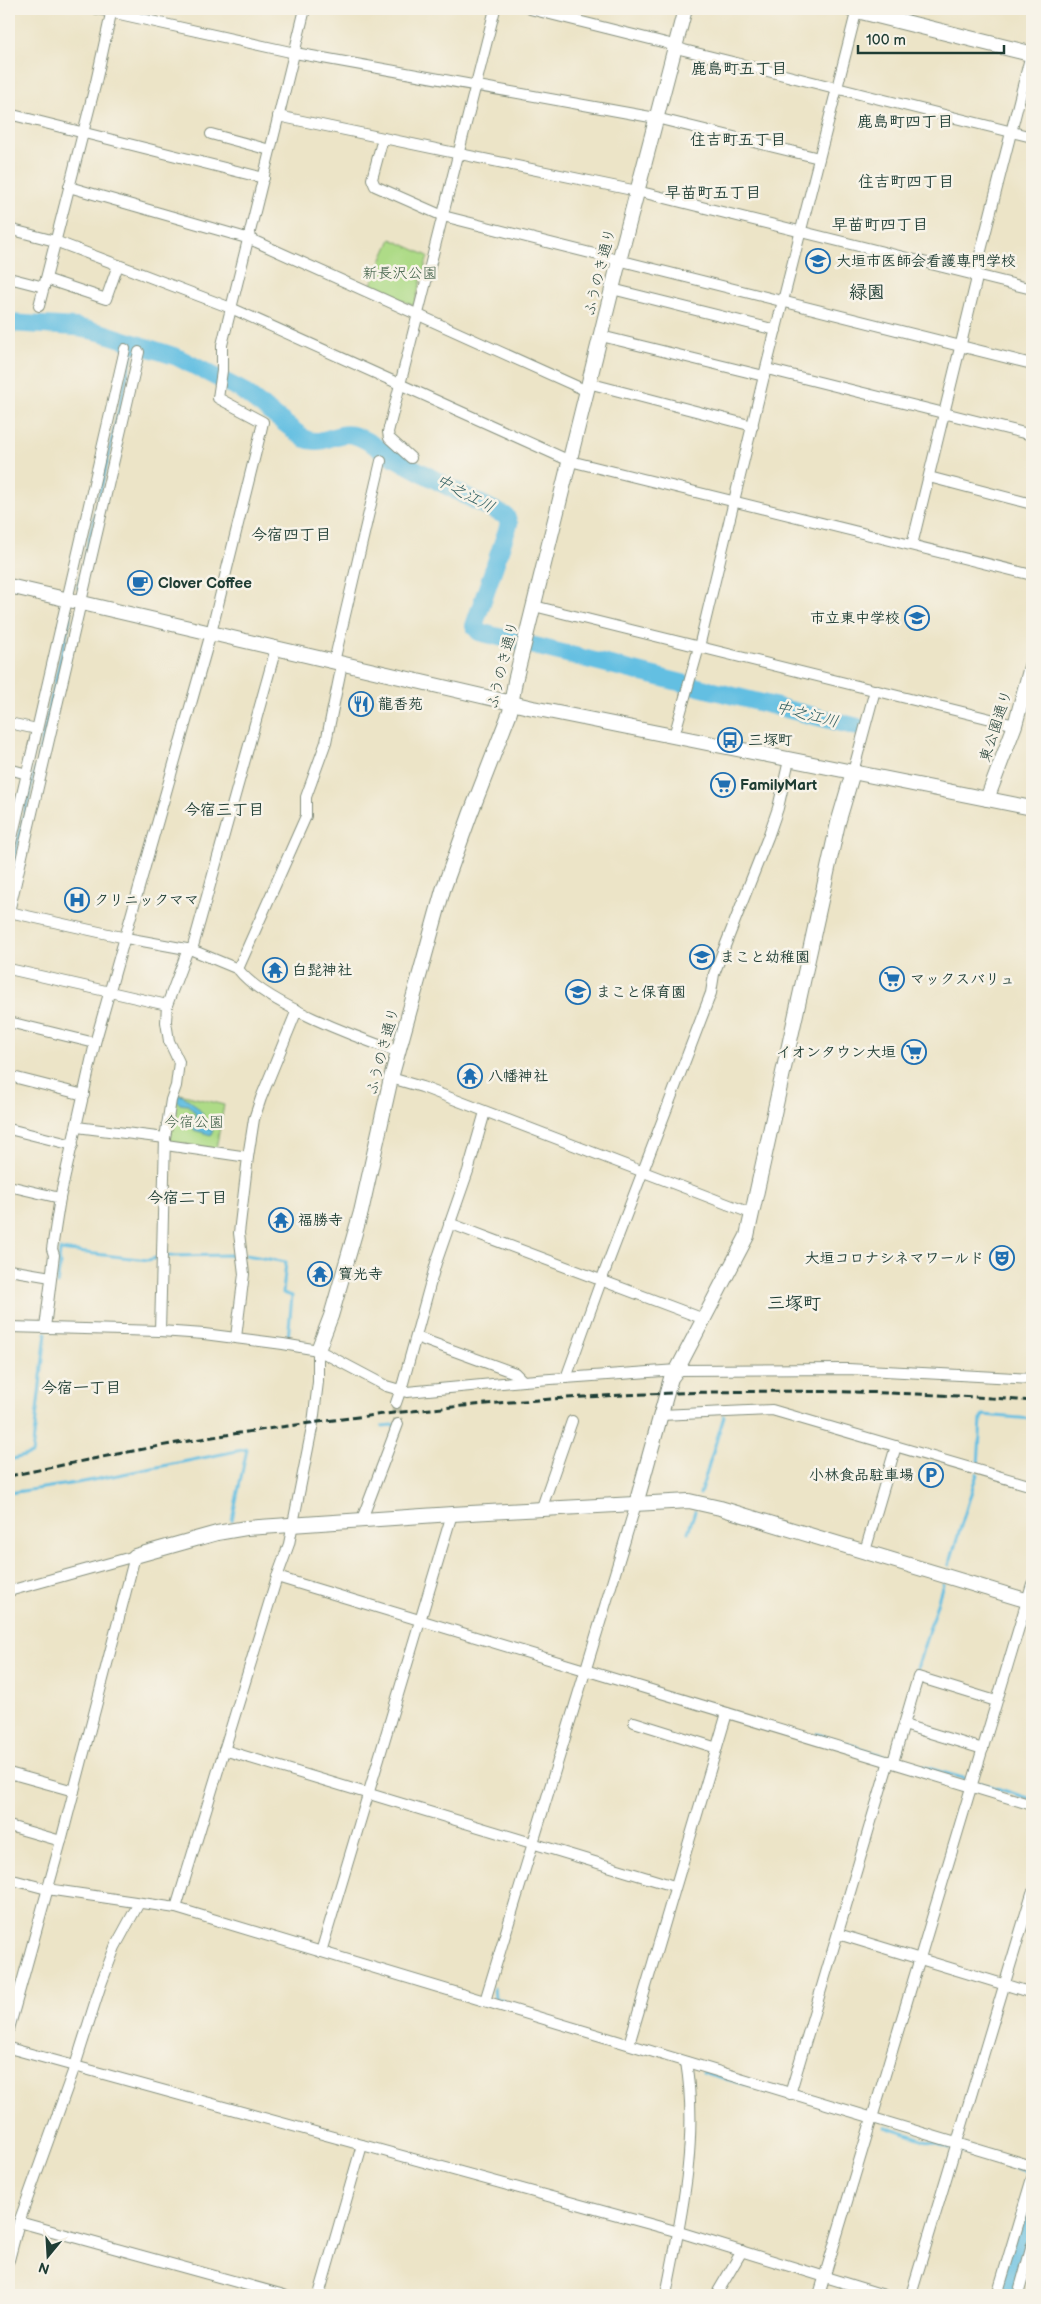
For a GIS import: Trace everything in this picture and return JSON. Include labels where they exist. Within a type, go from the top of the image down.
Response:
[{"type":"main road","points":[[855,9],[1032,53]]},
{"type":"street","points":[[97,9],[112,10],[295,53],[656,118],[819,158]]},
{"type":"street","points":[[45,1328],[54,1256],[52,1249],[60,1198],[95,1043],[212,633],[263,422],[218,398],[222,372],[222,345],[250,239],[305,9]]},
{"type":"street","points":[[411,458],[389,438],[495,9]]},
{"type":"street","points":[[530,9],[676,46],[684,50],[1032,137]]},
{"type":"street","name":"ふうのき通り","points":[[318,1350],[331,1316],[361,1212],[391,1078],[443,890],[510,712],[600,336],[685,9]]},
{"type":"street","points":[[674,736],[838,88],[855,9]]},
{"type":"street","points":[[39,306],[96,82],[112,10]]},
{"type":"street","points":[[912,545],[976,282],[975,274],[1032,53]]},
{"type":"street","points":[[9,114],[264,178]]},
{"type":"street","points":[[278,116],[638,190],[1032,288]]},
{"type":"street","points":[[211,134],[270,150]]},
{"type":"street","points":[[383,138],[372,179],[375,186],[443,216],[1032,364]]},
{"type":"street","points":[[69,187],[250,239],[419,316],[588,387],[753,426]]},
{"type":"street","points":[[9,229],[55,240],[231,308],[401,384],[539,449],[570,461],[1032,575]]},
{"type":"street","points":[[9,278],[45,283],[106,299],[118,265]]},
{"type":"street","points":[[612,289],[776,330]]},
{"type":"street","points":[[600,336],[944,412],[1032,435]]},
{"type":"street","points":[[9,851],[125,348]]},
{"type":"street","points":[[139,352],[9,912],[126,938],[190,949],[238,969],[245,978],[297,1010],[363,1040],[399,1052]]},
{"type":"street","points":[[238,969],[306,816],[306,797],[326,742],[338,663],[380,461]]},
{"type":"street","points":[[929,477],[1032,504]]},
{"type":"street","points":[[9,586],[511,703],[1032,808]]},
{"type":"street","points":[[534,606],[1015,725]]},
{"type":"street","points":[[160,1331],[166,1142],[179,1062],[169,1041],[166,1022],[167,1005],[190,949],[276,648]]},
{"type":"street","name":"東公園通り","points":[[987,798],[1015,725],[1032,663]]},
{"type":"street","points":[[485,2001],[636,1504],[671,1378],[704,1320],[747,1236],[838,823],[875,690]]},
{"type":"street","points":[[9,723],[37,729]]},
{"type":"street","points":[[566,1378],[711,993],[714,974],[768,837],[778,808],[789,760]]},
{"type":"street","points":[[9,769],[27,774]]},
{"type":"street","points":[[9,969],[167,1005]]},
{"type":"street","points":[[236,1338],[244,1274],[239,1233],[254,1118],[260,1098],[297,1010]]},
{"type":"street","points":[[9,1022],[95,1043]]},
{"type":"street","points":[[9,1076],[84,1095]]},
{"type":"street","points":[[391,1078],[422,1087],[753,1214]]},
{"type":"street","points":[[396,1403],[436,1263],[468,1171],[485,1112]]},
{"type":"street","points":[[77,1127],[248,1156]]},
{"type":"street","points":[[9,1130],[73,1145]]},
{"type":"street","points":[[9,1186],[60,1198]]},
{"type":"street","points":[[449,1223],[704,1320]]},
{"type":"street","points":[[9,1270],[51,1277]]},
{"type":"street","points":[[9,1327],[160,1331],[236,1338],[318,1350],[386,1386],[417,1392],[522,1381],[677,1370],[848,1369],[1032,1379]]},
{"type":"street","points":[[416,1337],[515,1373],[522,1381]]},
{"type":"street","points":[[176,1908],[277,1577],[289,1544],[313,1423],[318,1382],[318,1350]]},
{"type":"street","points":[[661,1415],[772,1410],[1032,1486]]},
{"type":"street","points":[[541,1510],[572,1422]]},
{"type":"street","points":[[362,1519],[398,1424]]},
{"type":"street","points":[[865,1551],[896,1446]]},
{"type":"street","points":[[9,1591],[217,1533],[292,1524],[321,1524],[362,1519],[689,1501],[865,1551],[1030,1601]]},
{"type":"street","points":[[321,1952],[452,1514]]},
{"type":"street","points":[[9,2029],[61,1841],[135,1556]]},
{"type":"street","points":[[277,1577],[1032,1805]]},
{"type":"street","points":[[819,2295],[996,1702],[1030,1601],[1032,1584]]},
{"type":"street","points":[[790,2094],[918,1678],[996,1702]]},
{"type":"street","points":[[628,2044],[727,1713]]},
{"type":"street","points":[[634,1722],[717,1748]]},
{"type":"street","points":[[904,1725],[982,1749]]},
{"type":"street","points":[[224,1750],[674,1886]]},
{"type":"street","points":[[9,1773],[74,1791]]},
{"type":"street","points":[[9,1826],[61,1841]]},
{"type":"street","points":[[9,1879],[47,1889],[176,1908],[1032,2166]]},
{"type":"street","points":[[911,2295],[1032,1893]]},
{"type":"street","points":[[9,2260],[19,2222],[75,2066],[100,1987],[116,1947],[138,1903]]},
{"type":"street","points":[[838,1934],[1032,1993]]},
{"type":"street","points":[[9,2048],[679,2232],[884,2295]]},
{"type":"street","points":[[666,2295],[687,2187],[690,2147],[690,2096],[686,2062]]},
{"type":"street","points":[[319,2295],[362,2145]]},
{"type":"street","points":[[997,2295],[1032,2178]]},
{"type":"street","points":[[19,2222],[284,2295]]},
{"type":"street","points":[[1018,2295],[1032,2245]]},
{"type":"street","points":[[716,2295],[742,2251]]},
{"type":"green space","name":"新長沢公園","points":[[391,239],[428,256],[414,306],[370,286]]},
{"type":"green space","name":"今宿公園","points":[[176,1093],[224,1105],[216,1149],[169,1142]]},
{"type":"water","points":[[179,1094],[195,1105],[203,1114],[202,1127],[213,1130],[211,1135],[194,1130],[196,1114],[188,1105],[180,1104],[176,1100]]},
{"type":"waterway","name":"中之江川","points":[[9,323],[76,327],[103,333],[177,357],[241,390],[305,439],[319,441],[349,434],[356,436],[388,455],[506,516],[509,524],[474,626],[479,632],[858,727]]},
{"type":"waterway","points":[[78,588],[132,353]]},
{"type":"waterway","points":[[38,758],[71,613]]},
{"type":"waterway","points":[[9,881],[35,769]]},
{"type":"waterway","points":[[57,1284],[60,1250],[148,1260],[156,1258]]},
{"type":"waterway","points":[[168,1256],[234,1255]]},
{"type":"waterway","points":[[246,1255],[286,1262],[283,1293],[292,1296],[288,1339]]},
{"type":"waterway","points":[[30,1278],[44,1282]]},
{"type":"waterway","points":[[9,1460],[32,1454],[46,1333]]},
{"type":"waterway","points":[[978,1465],[981,1419],[983,1415],[1032,1419]]},
{"type":"waterway","points":[[700,1494],[724,1416]]},
{"type":"waterway","points":[[382,1426],[393,1426]]},
{"type":"waterway","points":[[9,1493],[83,1482],[247,1449],[232,1520]]},
{"type":"waterway","points":[[949,1565],[977,1474]]},
{"type":"waterway","points":[[688,1532],[695,1511]]},
{"type":"waterway","points":[[915,1675],[943,1584]]},
{"type":"waterway","points":[[817,1734],[885,1756]]},
{"type":"waterway","points":[[904,1761],[966,1779]]},
{"type":"waterway","points":[[980,1783],[1032,1799]]},
{"type":"waterway","points":[[494,1988],[495,1998],[503,2001]]},
{"type":"waterway","points":[[703,2072],[776,2094]]},
{"type":"waterway","points":[[885,2127],[950,2148]]},
{"type":"waterway","points":[[959,2150],[1032,2173]]},
{"type":"waterway","points":[[1007,2295],[1032,2210]]},
{"type":"tunnel","points":[[396,1403],[398,1424]]},
{"type":"railway","points":[[9,1476],[205,1438],[332,1420],[532,1400],[732,1392],[832,1392],[1032,1401]]},
{"type":"place","name":"大垣市医師会看護専門学校","points":[[818,261]]},
{"type":"place","name":"Clover Coffee","points":[[140,583]]},
{"type":"place","name":"市立東中学校","points":[[917,618]]},
{"type":"place","name":"龍香苑","points":[[361,704]]},
{"type":"place","name":"三塚町","points":[[730,740]]},
{"type":"place","name":"FamilyMart","points":[[723,785]]},
{"type":"place","name":"クリニックママ","points":[[77,900]]},
{"type":"place","name":"まこと幼稚園","points":[[702,957]]},
{"type":"place","name":"白髭神社","points":[[275,970]]},
{"type":"place","name":"マックスバリュ","points":[[892,979]]},
{"type":"place","name":"まこと保育園","points":[[578,992]]},
{"type":"place","name":"イオンタウン大垣","points":[[914,1052]]},
{"type":"place","name":"八幡神社","points":[[470,1076]]},
{"type":"place","name":"福勝寺","points":[[281,1220]]},
{"type":"place","name":"大垣コロナシネマワールド","points":[[1002,1258]]},
{"type":"place","name":"寶光寺","points":[[320,1274]]},
{"type":"place","name":"小林食品駐車場","points":[[931,1475]]},
{"type":"district","name":"鹿島町五丁目","points":[[739,69]]},
{"type":"district","name":"鹿島町四丁目","points":[[905,122]]},
{"type":"district","name":"住吉町五丁目","points":[[738,140]]},
{"type":"district","name":"住吉町四丁目","points":[[906,182]]},
{"type":"district","name":"早苗町五丁目","points":[[713,193]]},
{"type":"district","name":"早苗町四丁目","points":[[880,225]]},
{"type":"district","name":"緑園","points":[[867,292]]},
{"type":"district","name":"今宿四丁目","points":[[291,535]]},
{"type":"district","name":"今宿三丁目","points":[[224,810]]},
{"type":"district","name":"今宿二丁目","points":[[187,1198]]},
{"type":"district","name":"三塚町","points":[[794,1303]]},
{"type":"district","name":"今宿一丁目","points":[[81,1388]]}]
